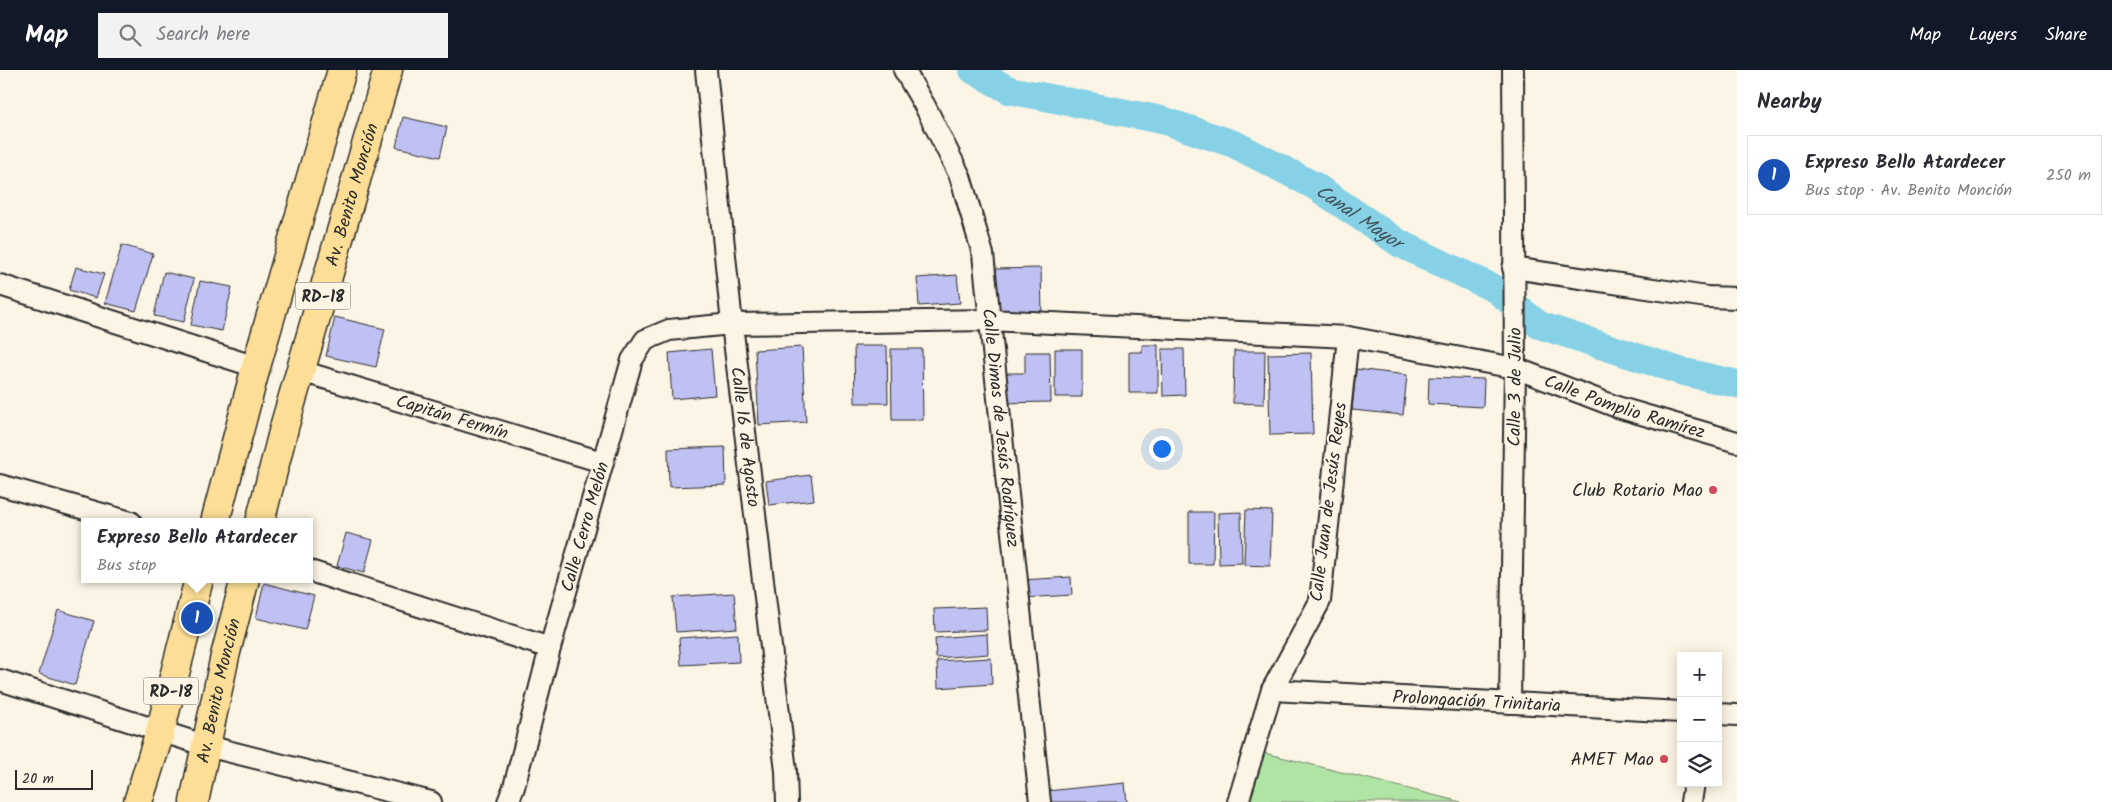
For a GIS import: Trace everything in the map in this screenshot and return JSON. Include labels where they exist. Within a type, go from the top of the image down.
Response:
[{"type":"main road","name":"RD-18","points":[[216,518],[256,367],[342,70]]},
{"type":"main road","name":"Av. Benito Monción","points":[[261,518],[285,424],[388,70]]},
{"type":"main road","name":"RD-18","points":[[138,802],[160,732],[198,583]]},
{"type":"main road","name":"Av. Benito Monción","points":[[194,802],[225,656],[244,583]]},
{"type":"street","name":"Calle 16 de Agosto","points":[[706,70],[732,324],[786,771],[787,802]]},
{"type":"street","name":"Calle Dimas de Jesús Rodríguez","points":[[904,70],[925,106],[960,176],[983,254],[1040,802]]},
{"type":"street","name":"Calle 3 de Julio","points":[[1510,703],[1515,368],[1513,70]]},
{"type":"street","points":[[1514,274],[1707,297],[1737,298]]},
{"type":"street","points":[[0,285],[256,367]]},
{"type":"street","name":"Calle Cerro Melón","points":[[508,802],[514,787],[550,648],[632,360],[645,340],[669,330],[732,324],[989,320]]},
{"type":"street","name":"Calle Pomplio Ramírez","points":[[989,320],[1348,337],[1515,368],[1617,407],[1737,442]]},
{"type":"street","name":"Calle Juan de Jesús Reyes","points":[[1238,802],[1272,690],[1320,601],[1348,337]]},
{"type":"street","name":"Capitán Fermín","points":[[301,371],[602,462]]},
{"type":"street","points":[[0,484],[117,518]]},
{"type":"street","points":[[313,572],[550,648]]},
{"type":"street","points":[[0,680],[207,746],[432,802]]},
{"type":"street","name":"Prolongación Trinitaria","points":[[1272,690],[1677,712]]},
{"type":"street","points":[[1722,714],[1737,715]]},
{"type":"street","points":[[1691,802],[1693,787]]},
{"type":"green space","points":[[1261,752],[1461,802],[1247,802]]},
{"type":"building","points":[[403,117],[447,127],[440,157],[396,147]]},
{"type":"building","points":[[122,245],[153,254],[136,311],[105,303]]},
{"type":"building","points":[[76,267],[104,274],[96,298],[69,290]]},
{"type":"building","points":[[1041,268],[1042,314],[997,315],[996,269]]},
{"type":"building","points":[[164,272],[194,279],[184,322],[154,316]]},
{"type":"building","points":[[957,275],[960,303],[919,306],[917,278]]},
{"type":"building","points":[[200,281],[232,287],[222,331],[191,325]]},
{"type":"building","points":[[335,317],[385,329],[376,367],[326,356]]},
{"type":"building","points":[[1142,345],[1158,345],[1158,393],[1129,393],[1129,352],[1142,352]]},
{"type":"building","points":[[854,346],[887,346],[888,403],[855,403]]},
{"type":"building","points":[[802,347],[806,422],[759,425],[755,350]]},
{"type":"building","points":[[711,349],[715,395],[672,399],[669,353]]},
{"type":"building","points":[[891,349],[922,349],[923,420],[892,420]]},
{"type":"building","points":[[1055,349],[1082,349],[1082,397],[1055,397]]},
{"type":"building","points":[[1162,349],[1184,349],[1185,395],[1163,396]]},
{"type":"building","points":[[1234,351],[1265,351],[1264,404],[1233,403]]},
{"type":"building","points":[[1025,352],[1050,352],[1051,402],[1000,403],[1000,373],[1025,373]]},
{"type":"building","points":[[1311,353],[1313,434],[1270,435],[1268,354]]},
{"type":"building","points":[[1356,369],[1407,375],[1403,415],[1352,410]]},
{"type":"building","points":[[1429,377],[1484,379],[1483,407],[1428,404]]},
{"type":"building","points":[[725,447],[726,485],[669,487],[668,449]]},
{"type":"building","points":[[811,475],[814,500],[769,505],[766,481]]},
{"type":"building","points":[[1246,510],[1272,511],[1270,566],[1244,565]]},
{"type":"building","points":[[1189,512],[1214,512],[1213,564],[1189,564]]},
{"type":"building","points":[[1241,512],[1242,563],[1219,564],[1218,513]]},
{"type":"building","points":[[346,533],[373,540],[364,573],[337,566]]},
{"type":"building","points":[[1071,577],[1072,595],[1023,598],[1022,580]]},
{"type":"building","points":[[264,583],[314,596],[305,630],[256,618]]},
{"type":"building","points":[[734,593],[737,628],[676,632],[673,597]]},
{"type":"building","points":[[986,607],[987,630],[935,632],[934,609]]},
{"type":"building","points":[[58,610],[94,621],[75,685],[39,674]]},
{"type":"building","points":[[738,634],[739,662],[681,665],[679,638]]},
{"type":"building","points":[[987,634],[988,654],[936,658],[935,638]]},
{"type":"building","points":[[991,658],[992,684],[938,688],[937,661]]},
{"type":"building","points":[[1125,783],[1127,802],[1048,802],[1047,791]]},
{"type":"waterway","name":"Canal Mayor","points":[[973,70],[1009,90],[1162,120],[1234,144],[1315,186],[1399,243],[1495,289],[1539,325],[1680,371],[1737,384]]},
{"type":"place","name":"Club Rotario Mao","points":[[1713,490]]},
{"type":"place","name":"Expreso Bello Atardecer","points":[[197,618]]},
{"type":"place","name":"AMET Mao","points":[[1664,759]]}]
